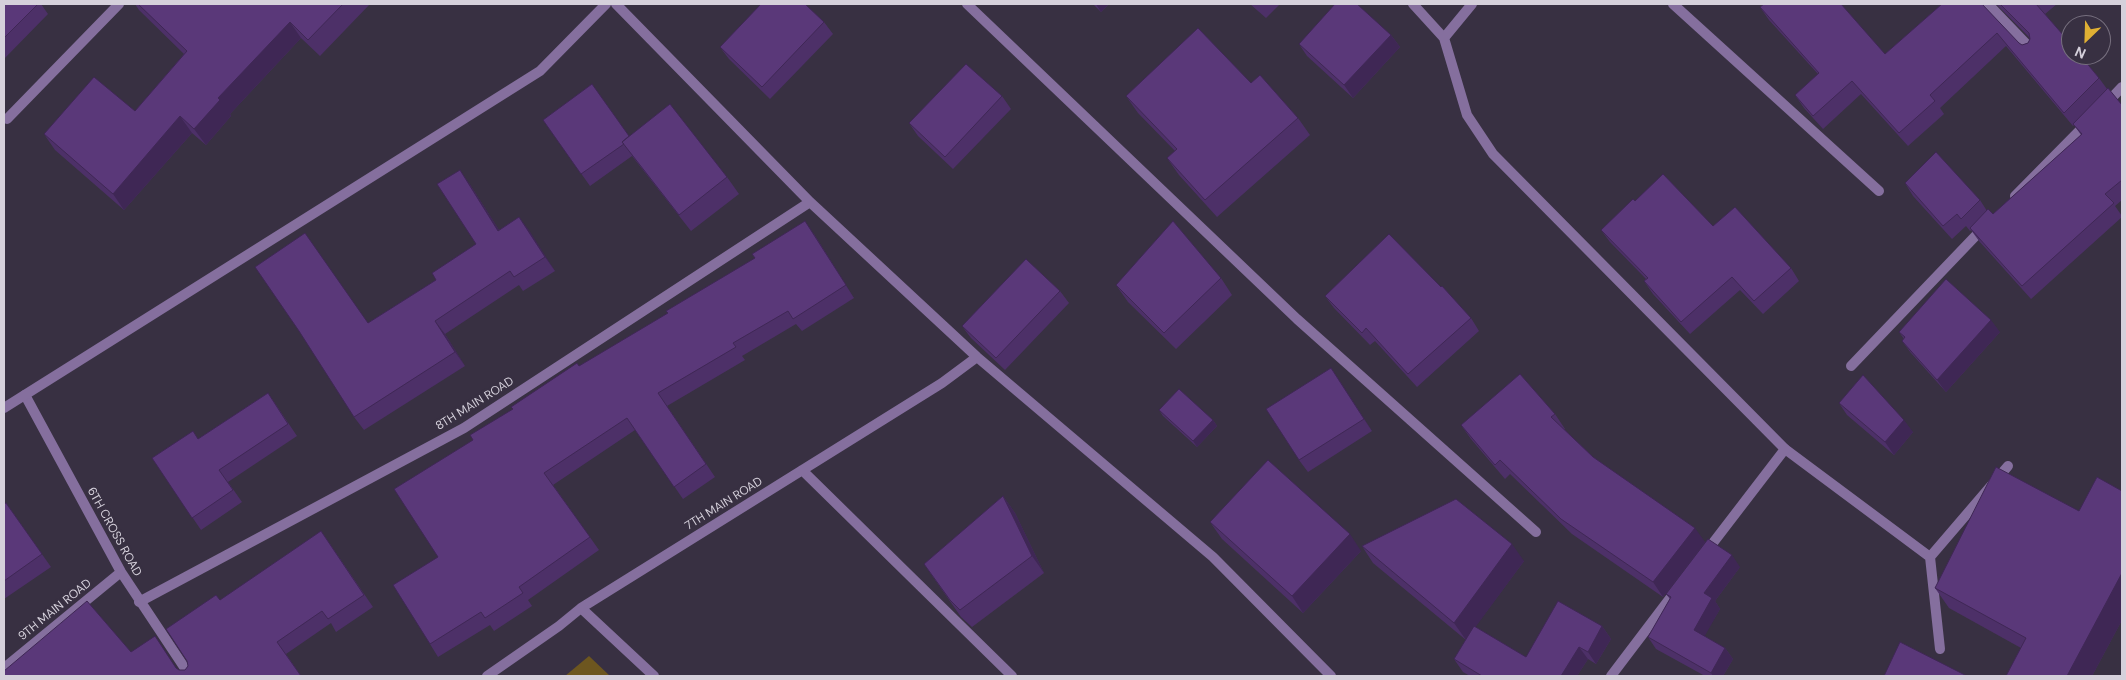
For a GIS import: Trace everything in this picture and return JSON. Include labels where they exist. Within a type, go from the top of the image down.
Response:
[{"type":"street","points":[[7,119],[119,4]]},
{"type":"street","points":[[4,408],[540,71],[606,4]]},
{"type":"street","points":[[616,4],[810,202],[977,357],[1213,557],[1331,676]]},
{"type":"street","points":[[967,4],[1297,320],[1536,532]]},
{"type":"street","points":[[1413,4],[1444,38],[1467,114],[1493,154],[1785,449],[1930,557]]},
{"type":"street","points":[[1444,38],[1472,4]]},
{"type":"street","points":[[1673,4],[1879,191]]},
{"type":"street","points":[[1988,4],[2033,51]]},
{"type":"street","points":[[2005,205],[2122,87]]},
{"type":"street","name":"8TH MAIN ROAD","points":[[140,602],[464,428],[810,202]]},
{"type":"street","points":[[1851,366],[1992,219]]},
{"type":"street","name":"7TH MAIN ROAD","points":[[487,676],[559,626],[581,608],[942,383],[977,357]]},
{"type":"street","name":"6TH CROSS ROAD","points":[[25,394],[121,572],[190,676]]},
{"type":"street","points":[[1698,563],[1785,449]]},
{"type":"street","points":[[1940,649],[1930,557],[2008,466]]},
{"type":"street","points":[[802,470],[1012,676]]},
{"type":"street","name":"9TH MAIN ROAD","points":[[4,668],[121,572]]},
{"type":"street","points":[[1611,676],[1686,578]]},
{"type":"street","points":[[581,608],[654,676]]},
{"type":"shaded area","points":[[589,656],[610,676],[565,676]]},
{"type":"building","points":[[4,4],[38,4],[4,38]]},
{"type":"building","points":[[138,4],[343,4],[308,40],[290,22],[218,98],[220,100],[194,129],[180,116],[113,194],[44,134],[94,77],[135,111],[187,51]]},
{"type":"building","points":[[761,4],[805,4],[824,22],[762,87],[720,47]]},
{"type":"building","points":[[1335,4],[1357,4],[1391,35],[1344,85],[1299,44]]},
{"type":"building","points":[[1764,4],[1841,4],[1885,54],[1942,4],[1982,4],[2022,45],[2028,43],[2030,39],[2029,33],[2000,4],[2036,4],[2061,33],[2061,65],[2088,65],[2099,78],[2064,113],[1997,33],[1930,95],[1935,101],[1899,133],[1852,81],[1813,116],[1795,95],[1819,73],[1760,7]]},
{"type":"building","points":[[1198,28],[1251,83],[1260,75],[1298,118],[1205,200],[1167,158],[1177,149],[1126,96]]},
{"type":"building","points":[[966,64],[1002,96],[945,157],[909,123]]},
{"type":"building","points":[[592,84],[629,136],[622,142],[624,144],[581,174],[543,120]]},
{"type":"building","points":[[2108,88],[2122,105],[2122,180],[2105,194],[2114,203],[2022,286],[1970,228],[1988,209],[1993,214],[2082,134],[2073,124]]},
{"type":"building","points":[[670,104],[727,177],[679,215],[622,142]]},
{"type":"building","points":[[1936,152],[1980,200],[1961,219],[1957,214],[1943,226],[1905,183]]},
{"type":"building","points":[[460,170],[498,231],[519,217],[545,257],[514,277],[510,271],[435,321],[455,352],[354,417],[255,267],[305,233],[368,323],[436,280],[432,273],[476,244],[437,184]]},
{"type":"building","points":[[1663,174],[1713,226],[1735,207],[1791,268],[1754,301],[1732,277],[1681,322],[1644,281],[1648,278],[1601,230],[1633,199],[1635,201]]},
{"type":"building","points":[[805,221],[846,285],[793,319],[788,311],[733,343],[736,347],[658,393],[706,464],[674,487],[627,418],[544,473],[590,537],[519,587],[523,593],[485,618],[481,612],[430,644],[393,585],[438,557],[394,489],[473,440],[470,435],[513,409],[511,407],[577,363],[579,366],[668,313],[666,311],[755,258],[752,254]]},
{"type":"building","points":[[1173,221],[1221,278],[1164,333],[1116,285]]},
{"type":"building","points":[[1389,234],[1442,286],[1471,318],[1408,374],[1366,328],[1362,333],[1325,296]]},
{"type":"building","points":[[1026,259],[1060,291],[996,358],[962,326]]},
{"type":"building","points":[[1946,279],[1991,320],[1937,380],[1902,341],[1905,337],[1899,332]]},
{"type":"building","points":[[1331,368],[1364,419],[1299,460],[1266,409]]},
{"type":"building","points":[[1520,374],[1555,414],[1551,417],[1593,457],[1695,528],[1653,582],[1561,519],[1500,460],[1495,465],[1461,425]]},
{"type":"building","points":[[1863,375],[1904,420],[1885,442],[1839,403]]},
{"type":"building","points":[[1179,389],[1213,420],[1193,441],[1159,410]]},
{"type":"building","points":[[268,393],[288,424],[219,470],[233,490],[192,518],[152,458],[193,431],[198,439]]},
{"type":"building","points":[[1268,460],[1350,534],[1292,596],[1210,522]]},
{"type":"building","points":[[1996,467],[2079,511],[2097,477],[2122,491],[2122,573],[2067,676],[2006,676],[2026,638],[1935,588]]},
{"type":"building","points":[[1003,496],[1032,556],[960,610],[950,600],[924,564]]},
{"type":"building","points":[[1456,499],[1512,544],[1454,623],[1362,546]]},
{"type":"building","points":[[6,503],[42,554],[4,581],[4,504]]},
{"type":"building","points":[[321,531],[364,595],[328,619],[322,611],[277,642],[301,676],[4,676],[4,671],[87,601],[131,652],[155,636],[176,668],[185,670],[188,666],[187,661],[166,629],[216,595],[220,600]]},
{"type":"building","points":[[1708,539],[1732,555],[1704,593],[1712,598],[1694,630],[1725,648],[1711,673],[1648,637],[1671,597],[1666,594]]},
{"type":"building","points":[[1558,601],[1602,626],[1588,652],[1579,647],[1561,676],[1482,676],[1454,659],[1474,626],[1526,657]]},
{"type":"building","points":[[1900,642],[1967,676],[1884,676]]}]
